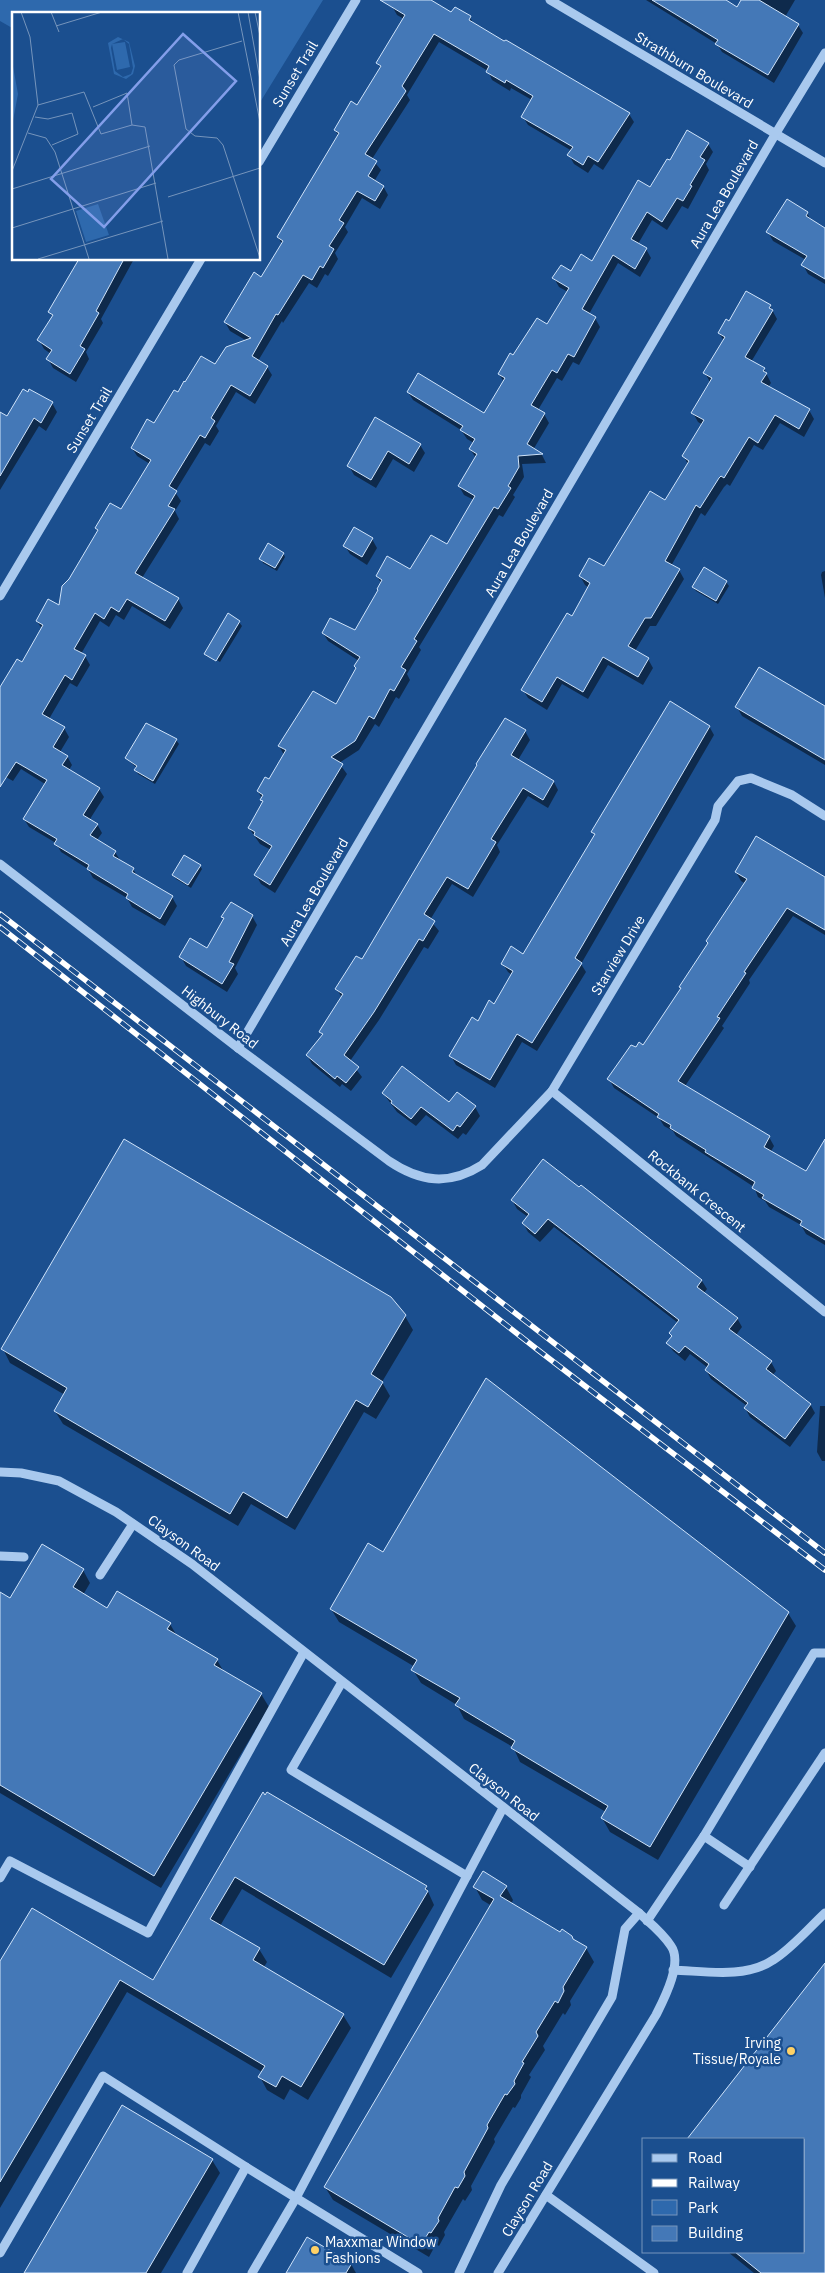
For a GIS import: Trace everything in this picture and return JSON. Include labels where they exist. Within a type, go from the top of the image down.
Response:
[{"type":"street","name":"Sunset Trail","points":[[260,160],[356,0]]},
{"type":"street","name":"Strathburn Boulevard","points":[[550,0],[825,163]]},
{"type":"street","name":"Aura Lea Boulevard","points":[[238,1048],[776,133],[825,53]]},
{"type":"street","name":"Sunset Trail","points":[[0,596],[200,260]]},
{"type":"street","name":"Starview Drive","points":[[430,1178],[450,1180],[468,1174],[482,1165],[552,1091],[715,820],[718,806],[738,781],[751,778],[772,786],[825,816]]},
{"type":"street","name":"Highbury Road","points":[[0,864],[238,1048],[389,1161],[406,1172],[430,1178]]},
{"type":"street","name":"Rockbank Crescent","points":[[552,1091],[825,1312]]},
{"type":"street","name":"Clayson Road","points":[[0,1472],[21,1473],[59,1482],[100,1503],[192,1564],[639,1912],[673,1948],[676,1960],[665,1996],[656,2015],[498,2273]]},
{"type":"street","points":[[100,1575],[133,1524]]},
{"type":"street","points":[[0,1556],[24,1557]]},
{"type":"street","points":[[0,1878],[10,1861],[148,1933],[304,1652]]},
{"type":"street","points":[[647,1921],[704,1836],[814,1652],[825,1653]]},
{"type":"street","points":[[342,1682],[291,1770],[467,1876]]},
{"type":"street","points":[[724,1905],[825,1753]]},
{"type":"street","points":[[252,2273],[296,2198],[503,1808]]},
{"type":"street","points":[[704,1836],[750,1867]]},
{"type":"street","points":[[460,2273],[501,2184],[612,1997],[625,1929],[639,1912]]},
{"type":"street","points":[[673,1970],[725,1972],[749,1969],[773,1961],[825,1913]]},
{"type":"street","points":[[0,2253],[103,2076],[418,2273]]},
{"type":"street","points":[[186,2273],[246,2167]]},
{"type":"street","points":[[546,2195],[654,2273]]},
{"type":"green space","points":[[0,0],[323,0],[260,102],[260,12],[12,12],[12,28],[0,21]]},
{"type":"building","points":[[380,0],[431,0],[451,12],[455,7],[471,16],[469,20],[630,113],[598,162],[588,156],[583,165],[567,155],[573,147],[521,117],[533,96],[506,80],[505,83],[486,72],[489,66],[434,34],[402,86],[406,91],[365,154],[377,161],[368,176],[384,186],[375,201],[357,191],[339,220],[344,223],[329,246],[334,249],[323,268],[320,266],[312,280],[303,275],[278,315],[276,314],[252,356],[268,366],[250,396],[231,385],[211,418],[215,421],[205,438],[200,435],[169,486],[177,491],[168,506],[175,509],[135,573],[179,598],[165,621],[127,599],[119,612],[111,607],[104,619],[95,613],[74,649],[86,655],[72,680],[65,675],[42,714],[65,727],[53,747],[68,756],[62,765],[100,788],[83,815],[98,824],[90,835],[116,851],[113,856],[134,868],[132,872],[173,896],[160,919],[126,898],[128,894],[87,869],[89,865],[54,844],[57,839],[23,819],[47,780],[16,762],[0,787],[0,687],[17,659],[22,662],[43,625],[36,621],[48,599],[59,605],[62,586],[69,579],[98,530],[95,528],[110,503],[121,509],[151,460],[131,448],[147,419],[154,423],[174,390],[178,392],[201,356],[215,364],[226,347],[251,338],[224,322],[254,272],[261,277],[283,241],[277,237],[339,133],[334,130],[351,101],[357,105],[381,66],[376,63],[405,15]]},
{"type":"building","points":[[652,0],[726,0],[737,7],[741,0],[759,0],[799,24],[768,75],[715,44],[718,40]]},
{"type":"building","points":[[687,130],[709,143],[700,157],[705,160],[690,185],[692,186],[683,201],[677,198],[662,222],[647,212],[631,239],[647,248],[635,269],[613,255],[582,309],[596,317],[574,357],[568,354],[557,373],[552,370],[531,405],[545,413],[527,444],[543,454],[518,456],[519,467],[508,486],[511,488],[498,509],[494,507],[414,639],[417,641],[401,667],[406,670],[394,691],[390,689],[374,719],[369,716],[355,741],[331,757],[343,764],[270,885],[254,875],[272,846],[254,835],[255,832],[248,828],[263,801],[260,800],[263,795],[257,791],[265,777],[269,779],[286,750],[278,746],[313,691],[336,704],[360,657],[322,633],[330,618],[355,630],[378,590],[382,580],[376,576],[387,556],[410,569],[431,535],[447,544],[475,496],[458,486],[477,454],[469,449],[475,439],[460,430],[463,426],[407,392],[418,373],[484,413],[505,378],[498,374],[510,353],[513,355],[537,318],[547,324],[569,288],[552,278],[561,265],[571,271],[581,254],[592,261],[638,180],[650,187],[667,159],[670,160]]},
{"type":"building","points":[[787,199],[808,212],[806,216],[825,228],[825,279],[801,265],[807,256],[766,232]]},
{"type":"building","points":[[78,260],[123,260],[96,311],[99,313],[80,346],[85,349],[70,374],[46,359],[52,350],[37,340],[53,315],[48,312]]},
{"type":"building","points":[[746,291],[771,305],[769,308],[773,310],[745,357],[765,368],[763,371],[767,373],[761,382],[810,409],[799,429],[775,415],[758,443],[749,437],[724,478],[721,476],[719,478],[700,508],[696,505],[665,561],[680,569],[651,618],[645,618],[628,646],[649,658],[638,677],[603,657],[583,692],[557,677],[542,702],[521,690],[567,613],[572,616],[590,583],[579,576],[589,558],[604,566],[650,491],[665,500],[689,461],[682,456],[704,420],[691,413],[712,378],[703,373],[725,337],[718,333],[726,319],[729,321]]},
{"type":"building","points":[[23,389],[28,392],[29,389],[53,402],[41,423],[34,418],[0,476],[0,412],[7,416]]},
{"type":"building","points":[[375,417],[421,444],[409,464],[388,451],[371,480],[347,466]]},
{"type":"building","points":[[354,527],[373,538],[362,557],[343,546]]},
{"type":"building","points":[[268,543],[284,553],[275,568],[259,559]]},
{"type":"building","points":[[704,567],[727,581],[716,601],[692,587]]},
{"type":"building","points":[[228,613],[240,621],[216,661],[204,654]]},
{"type":"building","points":[[759,667],[825,706],[825,760],[735,707]]},
{"type":"building","points":[[670,701],[710,726],[575,958],[582,963],[532,1043],[517,1034],[490,1080],[449,1056],[472,1017],[478,1021],[489,1000],[494,1004],[513,971],[501,964],[511,946],[523,954],[595,834],[591,832]]},
{"type":"building","points":[[505,718],[526,730],[511,755],[554,781],[543,800],[523,788],[491,839],[496,842],[468,889],[447,877],[424,914],[435,921],[423,941],[419,939],[374,1012],[344,1055],[359,1067],[346,1083],[337,1076],[335,1079],[306,1055],[323,1034],[319,1032],[320,1030],[343,994],[335,989],[356,956],[362,959]]},
{"type":"building","points":[[146,723],[177,739],[153,781],[134,770],[137,766],[125,758]]},
{"type":"building","points":[[756,836],[825,877],[825,930],[787,908],[744,972],[746,973],[717,1017],[720,1018],[678,1081],[770,1136],[764,1147],[806,1171],[825,1139],[825,1240],[800,1225],[802,1221],[762,1198],[764,1195],[752,1188],[755,1182],[670,1128],[671,1125],[657,1117],[659,1114],[607,1079],[631,1045],[636,1047],[639,1042],[643,1045],[681,988],[679,987],[708,943],[706,941],[747,879],[735,872]]},
{"type":"building","points":[[184,855],[201,865],[188,885],[172,875]]},
{"type":"building","points":[[231,902],[253,915],[229,962],[234,964],[222,984],[179,957],[190,938],[207,948],[224,918],[221,917]]},
{"type":"building","points":[[402,1066],[449,1102],[457,1092],[476,1106],[460,1127],[457,1125],[453,1131],[421,1107],[411,1119],[391,1103],[392,1101],[382,1093]]},
{"type":"building","points":[[124,1139],[391,1297],[406,1315],[371,1374],[383,1382],[368,1407],[356,1400],[287,1518],[243,1492],[230,1514],[54,1411],[67,1388],[1,1349]]},
{"type":"building","points":[[543,1159],[579,1187],[581,1185],[702,1280],[697,1287],[738,1318],[729,1329],[772,1361],[766,1369],[811,1404],[785,1439],[744,1408],[748,1403],[705,1370],[709,1364],[685,1346],[679,1353],[666,1343],[672,1336],[669,1333],[679,1320],[548,1219],[535,1234],[522,1223],[529,1214],[511,1200]]},
{"type":"building","points":[[486,1378],[789,1612],[650,1847],[601,1818],[608,1806],[511,1748],[515,1741],[455,1705],[460,1698],[411,1670],[417,1660],[330,1609],[368,1543],[383,1552]]},
{"type":"building","points":[[42,1544],[84,1569],[73,1587],[107,1608],[117,1591],[171,1623],[167,1629],[218,1659],[214,1665],[262,1693],[154,1876],[0,1785],[0,1592],[10,1598]]},
{"type":"building","points":[[263,1792],[265,1795],[267,1792],[427,1886],[425,1889],[428,1891],[384,1965],[235,1877],[210,1919],[260,1948],[253,1960],[344,2014],[301,2087],[282,2076],[276,2087],[258,2077],[265,2066],[120,1980],[0,2182],[0,1961],[32,1908],[153,1980]]},
{"type":"building","points":[[483,1871],[507,1886],[500,1896],[560,1932],[562,1929],[572,1936],[573,1939],[587,1947],[563,1987],[564,1991],[558,2003],[555,2001],[536,2032],[538,2036],[522,2062],[524,2063],[514,2081],[515,2084],[507,2095],[505,2094],[487,2125],[488,2128],[464,2172],[465,2176],[458,2188],[455,2187],[438,2218],[439,2221],[421,2245],[324,2187],[494,1899],[473,1887]]},
{"type":"building","name":"Irving Tissue/Royale","points":[[825,1963],[825,2273],[761,2273],[736,2253],[805,2253],[805,2138],[688,2138]]},
{"type":"building","points":[[122,2105],[213,2159],[146,2273],[24,2273]]},
{"type":"building","name":"Maxxmar Window Fashions","points":[[307,2237],[352,2263],[346,2273],[286,2273]]},
{"type":"railway","points":[[0,914],[825,1553]]},
{"type":"railway","points":[[0,927],[538,1350],[825,1570]]},
{"type":"place","name":"Irving Tissue/Royale","points":[[791,2051]]},
{"type":"place","name":"Maxxmar Window Fashions","points":[[315,2250]]}]
